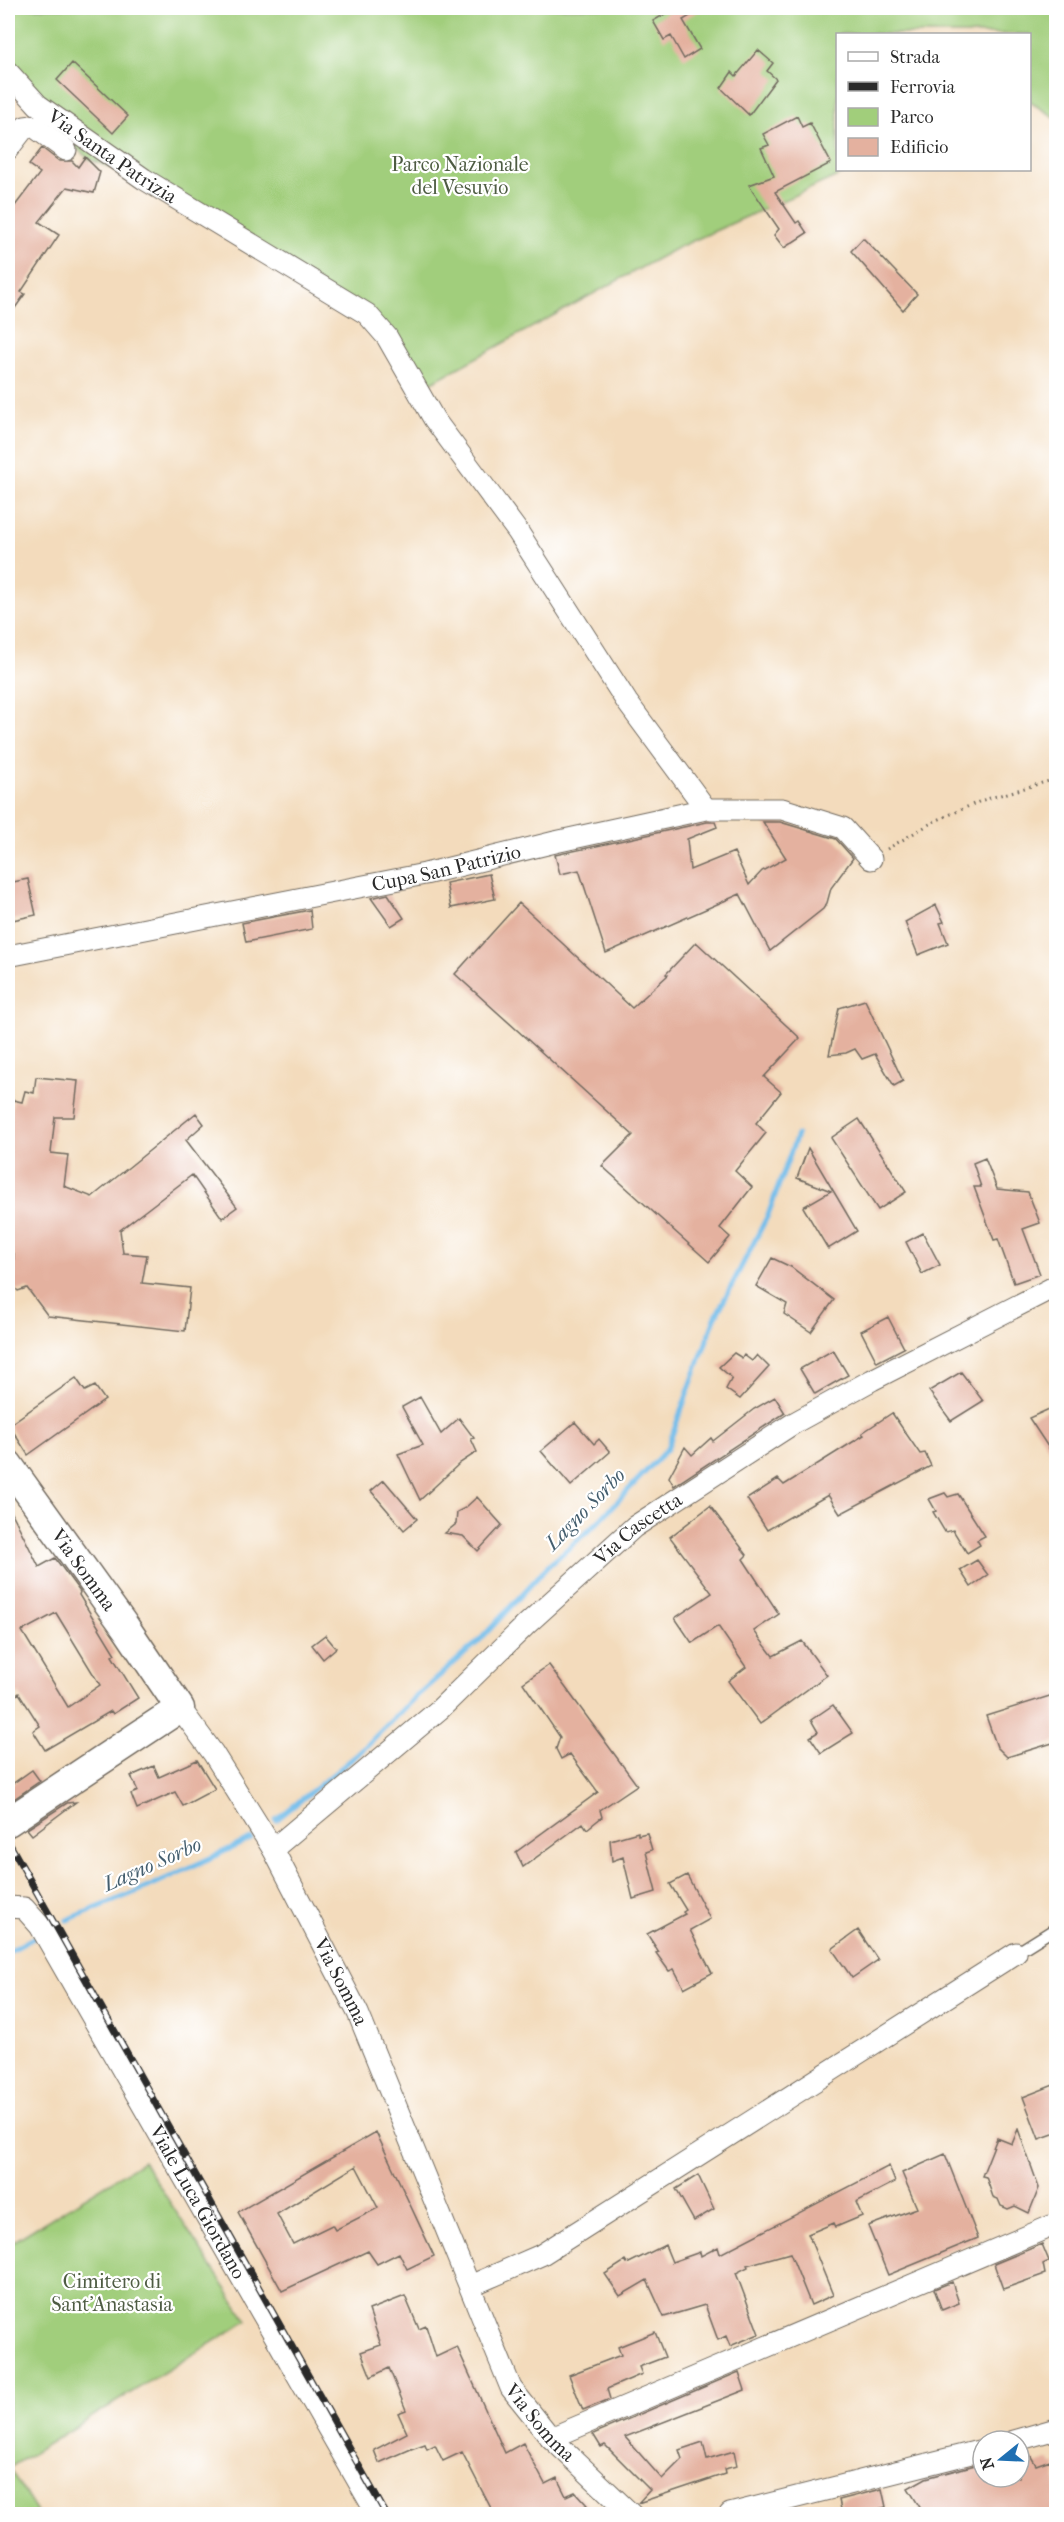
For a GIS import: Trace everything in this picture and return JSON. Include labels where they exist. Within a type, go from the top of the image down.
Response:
[{"type":"main road","name":"Via Somma","points":[[8,1464],[126,1628],[180,1708]]},
{"type":"main road","points":[[9,1820],[180,1708]]},
{"type":"street","name":"Via Santa Patrizia","points":[[8,72],[38,105],[144,179],[368,314],[387,337],[434,418],[512,524],[627,702],[706,809]]},
{"type":"street","points":[[8,149],[25,127],[33,126],[66,150]]},
{"type":"street","name":"Cupa San Patrizio","points":[[8,956],[425,874],[555,842],[706,809],[782,808],[843,828],[871,859]]},
{"type":"street","name":"Via Cascetta","points":[[273,1849],[440,1709],[526,1624],[634,1527],[794,1423],[872,1380],[1056,1286]]},
{"type":"street","name":"Via Somma","points":[[180,1708],[213,1753],[273,1849],[358,2013],[512,2388],[551,2438],[631,2514]]},
{"type":"street","name":"Viale Luca Giordano","points":[[8,1907],[24,1908],[40,1926],[377,2514]]},
{"type":"street","points":[[470,2286],[541,2255],[1016,1953]]},
{"type":"street","points":[[551,2438],[1056,2224]]},
{"type":"street","points":[[1031,2436],[1056,2429]]},
{"type":"street","points":[[730,2514],[971,2453]]},
{"type":"lane","points":[[1016,1953],[1056,1928]]},
{"type":"path","points":[[871,859],[933,822],[983,800],[1056,779]]},
{"type":"green space","name":"Parco Nazionale del Vesuvio","points":[[8,8],[1056,8],[1056,118],[1031,103],[1031,33],[836,33],[836,171],[849,171],[677,248],[421,388],[364,315],[124,173],[89,159],[40,117],[8,78]]},
{"type":"green space","name":"Cimitero di Sant'Anastasia","points":[[143,2161],[247,2321],[9,2468],[38,2514],[8,2514],[8,2245]]},
{"type":"building","points":[[675,8],[704,8],[683,20],[700,49],[684,59],[671,36],[664,40],[653,21]]},
{"type":"building","points":[[758,50],[773,63],[767,71],[776,79],[749,115],[721,88],[732,72],[736,76]]},
{"type":"building","points":[[72,63],[128,116],[113,133],[57,80]]},
{"type":"building","points":[[797,116],[802,127],[810,123],[831,163],[775,192],[796,223],[799,221],[807,233],[784,248],[774,235],[779,229],[749,185],[774,176],[761,148],[769,145],[763,134]]},
{"type":"building","points":[[42,148],[59,161],[72,161],[78,167],[85,157],[100,172],[94,193],[67,187],[39,222],[59,235],[21,292],[25,294],[8,318],[8,215],[40,173],[29,165]]},
{"type":"building","points":[[863,238],[917,294],[903,310],[851,251]]},
{"type":"building","points":[[715,822],[717,827],[687,839],[690,870],[734,852],[749,885],[762,871],[786,858],[763,822],[780,822],[836,839],[853,858],[831,888],[823,909],[770,951],[740,894],[606,953],[579,870],[560,874],[555,855]]},
{"type":"building","points":[[489,874],[495,899],[451,908],[446,883]]},
{"type":"building","points":[[28,879],[36,915],[8,921],[8,883]]},
{"type":"building","points":[[388,894],[404,918],[391,926],[371,898]]},
{"type":"building","points":[[519,903],[632,1008],[668,975],[666,974],[696,942],[800,1038],[764,1077],[781,1092],[756,1123],[766,1133],[735,1171],[752,1187],[720,1228],[730,1237],[709,1262],[602,1166],[633,1135],[455,974]]},
{"type":"building","points":[[936,905],[944,922],[940,923],[948,943],[918,955],[905,922]]},
{"type":"building","points":[[310,910],[312,929],[246,942],[242,923]]},
{"type":"building","points":[[865,1000],[903,1081],[894,1086],[875,1054],[862,1059],[855,1049],[846,1053],[829,1055],[839,1008]]},
{"type":"building","points":[[36,1077],[78,1081],[74,1117],[55,1117],[51,1153],[68,1155],[64,1186],[92,1197],[196,1113],[204,1124],[186,1140],[237,1207],[222,1218],[192,1175],[120,1230],[123,1253],[147,1255],[142,1283],[190,1288],[185,1331],[48,1316],[27,1288],[18,1291],[12,1285],[14,1254],[8,1258],[8,1141],[13,1100],[22,1102],[25,1091],[34,1093]]},
{"type":"building","points":[[859,1119],[906,1192],[878,1210],[831,1138]]},
{"type":"building","points":[[808,1148],[857,1231],[828,1249],[803,1207],[831,1191],[797,1178]]},
{"type":"building","points":[[985,1158],[997,1189],[1028,1192],[1040,1223],[1023,1229],[1040,1274],[1014,1283],[998,1239],[994,1240],[974,1187],[981,1187],[973,1163]]},
{"type":"building","points":[[923,1233],[940,1265],[922,1274],[906,1242]]},
{"type":"building","points":[[772,1258],[791,1267],[834,1300],[811,1332],[784,1314],[787,1304],[756,1286]]},
{"type":"building","points":[[888,1317],[904,1348],[877,1362],[861,1331]]},
{"type":"building","points":[[833,1350],[848,1375],[815,1394],[800,1369]]},
{"type":"building","points":[[734,1353],[742,1358],[744,1355],[752,1361],[757,1355],[769,1367],[740,1399],[726,1389],[732,1378],[719,1367]]},
{"type":"building","points":[[961,1372],[983,1401],[951,1421],[929,1391]]},
{"type":"building","points":[[76,1378],[85,1391],[95,1386],[105,1400],[28,1455],[9,1425]]},
{"type":"building","points":[[420,1397],[441,1434],[459,1418],[474,1438],[471,1439],[477,1452],[460,1463],[420,1500],[398,1454],[423,1445],[402,1407]]},
{"type":"building","points":[[775,1397],[785,1413],[674,1486],[669,1477],[685,1447],[692,1455],[711,1438],[713,1441],[754,1409]]},
{"type":"building","points":[[1056,1406],[1056,1459],[1029,1418]]},
{"type":"building","points":[[892,1413],[920,1454],[925,1453],[931,1466],[840,1514],[828,1495],[767,1530],[747,1499],[778,1479],[784,1485],[864,1435],[862,1433]]},
{"type":"building","points":[[575,1422],[594,1444],[599,1439],[610,1452],[571,1486],[541,1451]]},
{"type":"building","points":[[384,1480],[417,1519],[404,1530],[371,1491]]},
{"type":"building","points":[[945,1493],[948,1497],[958,1494],[985,1536],[977,1540],[980,1545],[967,1553],[953,1530],[945,1532],[933,1512],[936,1511],[929,1499]]},
{"type":"building","points":[[477,1497],[502,1525],[478,1551],[463,1536],[445,1533],[456,1524],[457,1512]]},
{"type":"building","points":[[8,1505],[39,1567],[55,1558],[80,1592],[79,1595],[115,1654],[112,1656],[138,1698],[113,1714],[111,1711],[45,1750],[33,1731],[40,1726],[19,1693],[8,1701]],"holes":[[[56,1613],[100,1685],[68,1707],[22,1631]]]},
{"type":"building","points":[[710,1506],[747,1555],[743,1559],[779,1614],[754,1631],[773,1656],[802,1641],[827,1675],[760,1724],[728,1681],[746,1667],[718,1626],[692,1643],[675,1618],[712,1593],[670,1537]]},
{"type":"building","points":[[977,1560],[988,1575],[971,1587],[960,1570]]},
{"type":"building","points":[[325,1635],[336,1648],[323,1659],[312,1645]]},
{"type":"building","points":[[549,1665],[637,1785],[600,1810],[602,1817],[587,1829],[583,1823],[523,1867],[516,1852],[598,1792],[570,1754],[561,1759],[556,1749],[560,1737],[523,1683]]},
{"type":"building","points":[[1056,1694],[1056,1742],[1007,1757],[997,1747],[986,1716]]},
{"type":"building","points":[[833,1705],[853,1733],[821,1753],[810,1737],[818,1732],[811,1720]]},
{"type":"building","points":[[197,1760],[215,1789],[183,1806],[175,1792],[137,1809],[131,1794],[138,1791],[131,1776],[154,1766],[159,1777]]},
{"type":"building","points":[[32,1770],[40,1781],[8,1803],[8,1787]]},
{"type":"building","points":[[76,1802],[32,1835],[27,1829],[67,1803]]},
{"type":"building","points":[[638,1832],[638,1835],[647,1833],[652,1850],[646,1852],[656,1892],[633,1899],[623,1857],[612,1861],[610,1840]]},
{"type":"building","points":[[687,1875],[710,1919],[690,1930],[712,1973],[684,1988],[674,1969],[669,1971],[656,1953],[659,1952],[647,1934],[685,1914],[683,1912],[686,1910],[670,1884]]},
{"type":"building","points":[[858,1930],[878,1960],[852,1978],[832,1949]]},
{"type":"building","points":[[1056,2084],[1056,2133],[1039,2139],[1023,2097]]},
{"type":"building","points":[[1018,2129],[1039,2188],[1029,2213],[1015,2206],[1008,2209],[1001,2206],[998,2199],[993,2197],[986,2177],[982,2176],[997,2138],[1012,2144]]},
{"type":"building","points":[[376,2132],[434,2256],[407,2269],[399,2253],[377,2264],[368,2251],[282,2291],[238,2212]],"holes":[[[356,2166],[378,2208],[335,2230],[332,2225],[293,2244],[277,2214]]]},
{"type":"building","points":[[945,2154],[978,2238],[888,2275],[868,2226],[917,2208],[902,2173]]},
{"type":"building","points":[[889,2166],[895,2182],[856,2202],[862,2216],[836,2227],[834,2223],[808,2234],[833,2295],[811,2305],[790,2253],[747,2265],[748,2267],[736,2273],[759,2334],[730,2346],[726,2336],[718,2340],[705,2305],[664,2317],[647,2280],[620,2296],[605,2274],[625,2261],[627,2264],[665,2245],[672,2262],[700,2252],[701,2256],[718,2247],[720,2254]]},
{"type":"building","points":[[698,2175],[714,2209],[694,2221],[676,2189]]},
{"type":"building","points":[[1042,2244],[1049,2261],[1043,2264],[1045,2274],[1003,2289],[994,2264]]},
{"type":"building","points":[[952,2282],[959,2303],[942,2310],[934,2289]]},
{"type":"building","points":[[405,2296],[419,2329],[426,2326],[436,2357],[457,2347],[505,2453],[523,2443],[545,2484],[557,2478],[566,2496],[575,2492],[587,2505],[572,2514],[494,2514],[462,2452],[443,2461],[435,2445],[427,2449],[425,2444],[379,2463],[374,2450],[407,2433],[398,2413],[406,2410],[389,2368],[371,2377],[361,2352],[381,2345],[369,2310]]},
{"type":"building","points":[[655,2332],[665,2357],[639,2367],[642,2374],[607,2389],[610,2399],[583,2410],[569,2375],[621,2355],[618,2347]]},
{"type":"building","points":[[739,2372],[745,2390],[625,2437],[662,2479],[682,2459],[679,2450],[703,2442],[707,2459],[734,2451],[737,2466],[724,2469],[725,2474],[638,2503],[650,2490],[605,2445],[601,2447],[593,2434]]},
{"type":"building","points":[[1031,2457],[1036,2465],[1050,2460],[1052,2466],[1056,2464],[1056,2514],[924,2514],[908,2488],[926,2478],[971,2466],[971,2489],[1031,2489]]},
{"type":"building","points":[[882,2489],[886,2507],[858,2514],[842,2514],[839,2500]]},
{"type":"waterway","name":"Lagno Sorbo","points":[[276,1820],[357,1755],[412,1700],[479,1641],[548,1566],[597,1523],[667,1449],[715,1318],[768,1215],[797,1135]]},
{"type":"waterway","name":"Lagno Sorbo","points":[[67,1920],[148,1887],[251,1839]]},
{"type":"waterway","name":"Lagno Sorbo","points":[[8,1952],[35,1937]]},
{"type":"railway","points":[[8,1841],[386,2514]]}]
